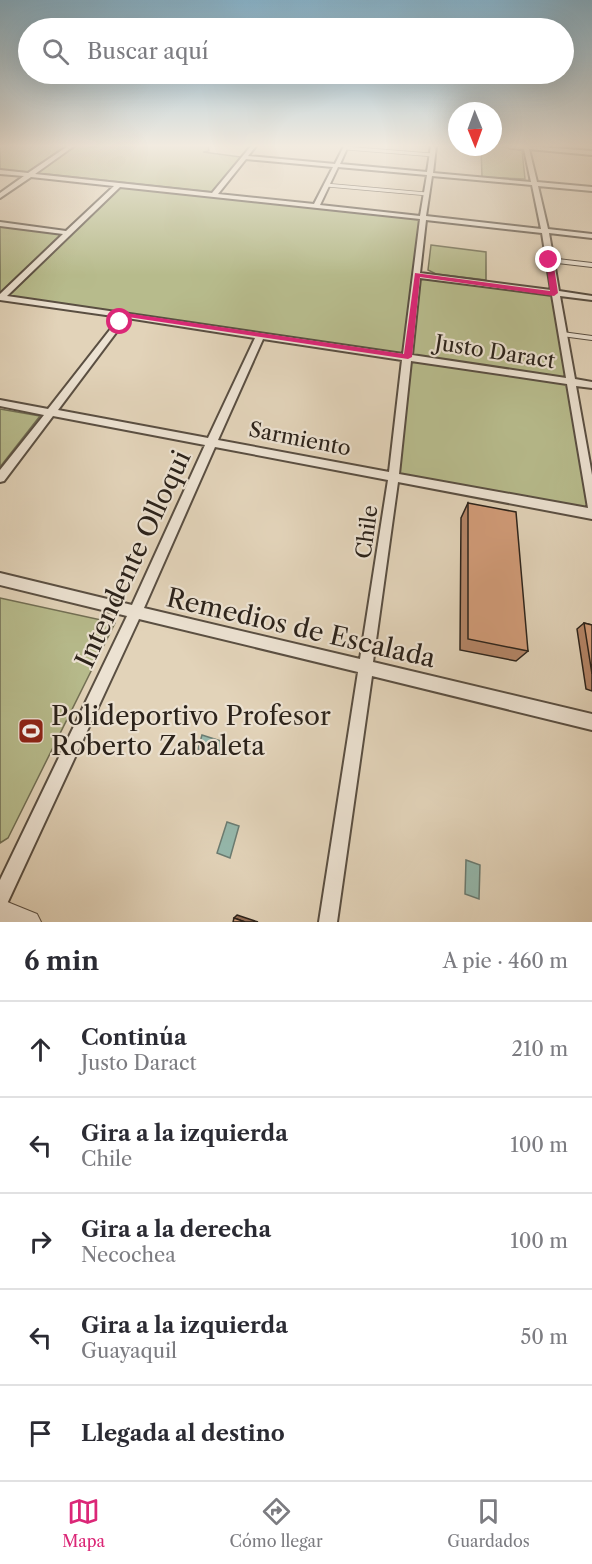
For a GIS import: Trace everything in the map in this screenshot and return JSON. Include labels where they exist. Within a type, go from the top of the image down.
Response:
[{"type":"street","points":[[0,297],[114,189]]},
{"type":"street","points":[[157,189],[592,236]]},
{"type":"street","points":[[214,195],[219,189]]},
{"type":"street","points":[[316,206],[324,189]]},
{"type":"street","name":"Chile","points":[[328,922],[368,668],[394,477],[423,218],[428,189]]},
{"type":"street","points":[[535,189],[545,231],[592,506]]},
{"type":"street","points":[[0,224],[68,233]]},
{"type":"street","points":[[417,275],[592,298]]},
{"type":"street","name":"Justo Daract","points":[[0,297],[592,385]]},
{"type":"street","points":[[0,478],[126,315]]},
{"type":"street","name":"Intendente Olloqui","points":[[0,900],[135,613],[260,335]]},
{"type":"street","name":"Sarmiento","points":[[0,403],[592,514]]},
{"type":"street","name":"Remedios de Escalada","points":[[0,579],[592,722]]},
{"type":"street","points":[[0,911],[29,922]]},
{"type":"lane","points":[[372,189],[428,194]]},
{"type":"lane","points":[[549,260],[592,265]]},
{"type":"lane","points":[[562,334],[592,338]]},
{"type":"green space","points":[[114,189],[155,189],[423,218],[417,275],[554,293],[592,514],[394,477],[408,357],[0,297],[0,224],[68,233]]},
{"type":"green space","points":[[185,189],[214,189],[212,192]]},
{"type":"green space","points":[[431,245],[486,252],[486,280],[436,274],[428,270]]},
{"type":"green space","points":[[0,409],[40,416],[0,467]]},
{"type":"green space","name":"Polideportivo Profesor Roberto Zabaleta","points":[[0,598],[115,623],[8,838],[0,843]]},
{"type":"water","points":[[202,735],[224,742],[220,756],[198,749]]},
{"type":"water","points":[[227,822],[239,826],[230,858],[217,853]]},
{"type":"water","points":[[466,860],[480,865],[479,899],[465,894]]},
{"type":"building","points":[[468,503],[516,512],[528,651],[468,639]]},
{"type":"building","points":[[584,623],[592,625],[592,674]]},
{"type":"building","points":[[234,918],[245,922],[233,922]]},
{"type":"place","name":"Polideportivo Profesor Roberto Zabaleta","points":[[31,731]]},
{"type":"route","points":[[120,322],[126,315],[408,357],[417,275],[554,293],[549,260]]}]
